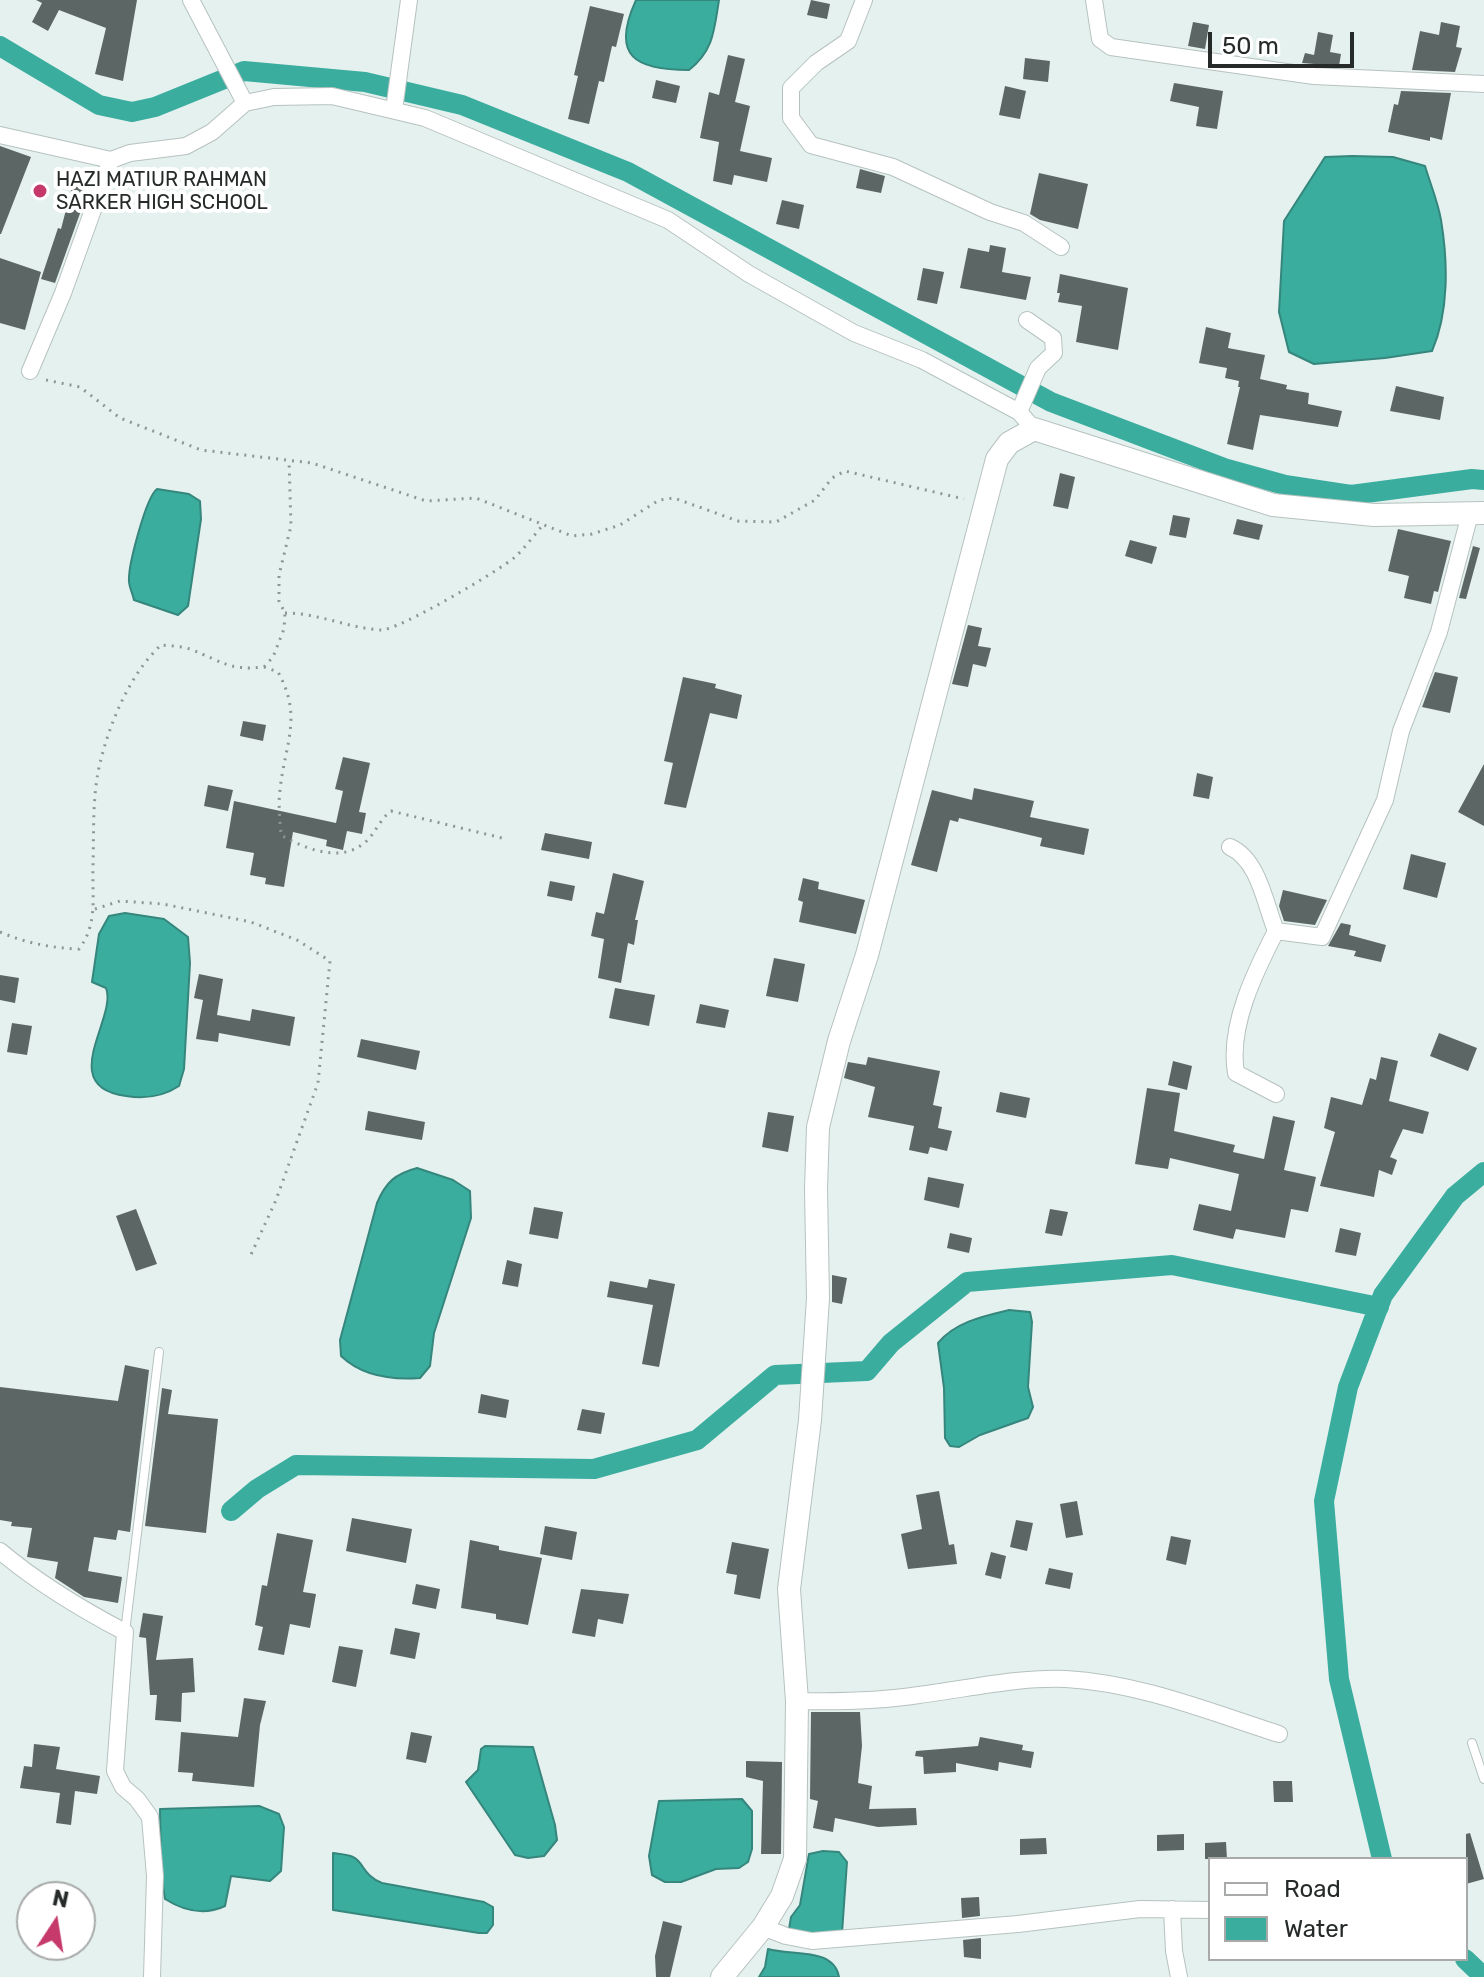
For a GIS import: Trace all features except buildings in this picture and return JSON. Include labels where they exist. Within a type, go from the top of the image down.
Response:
[{"type":"main road","points":[[722,1977],[763,1927],[782,1896],[795,1859],[797,1701],[789,1589],[810,1420],[818,1298],[818,1127],[839,1041],[867,955],[997,459],[1026,414],[1273,505],[1374,515],[1477,513]]},
{"type":"street","points":[[191,0],[245,103]]},
{"type":"street","points":[[395,107],[409,0]]},
{"type":"street","points":[[864,0],[848,41],[816,63],[791,88],[791,118],[811,145],[893,167],[990,212],[1024,223],[1061,247]]},
{"type":"street","points":[[1094,0],[1100,39],[1111,47],[1314,76],[1484,84]]},
{"type":"street","points":[[0,135],[111,160],[130,153],[186,146],[212,132],[245,103],[274,97],[332,96],[395,107],[668,220],[749,274],[854,333],[922,360],[1026,414],[1038,368],[1054,353],[1055,346],[1053,338],[1027,320]]},
{"type":"street","points":[[30,371],[63,293],[111,160]]},
{"type":"street","points":[[1276,931],[1322,937],[1385,800],[1401,731],[1439,632],[1477,513]]},
{"type":"street","points":[[1230,847],[1239,851],[1258,877],[1276,931],[1257,969],[1240,1021],[1236,1073],[1242,1079],[1276,1094]]},
{"type":"street","points":[[0,1551],[93,1615],[125,1632],[115,1771],[123,1787],[150,1817],[155,1876],[152,1977]]},
{"type":"street","points":[[797,1701],[838,1702],[915,1696],[1065,1679],[1164,1697],[1279,1734]]},
{"type":"street","points":[[763,1927],[812,1941],[1018,1924],[1140,1909],[1208,1910]]},
{"type":"street","points":[[1172,1909],[1179,1977]]},
{"type":"lane","points":[[125,1632],[159,1352]]},
{"type":"lane","points":[[1472,1743],[1484,1779]]},
{"type":"path","points":[[30,371],[35,377],[80,387],[120,418],[201,450],[312,463],[426,501],[476,498],[572,536],[592,534],[620,525],[659,500],[674,498],[738,521],[776,522],[815,500],[832,478],[845,471],[984,504]]},
{"type":"path","points":[[264,667],[273,657],[284,629],[285,613],[279,601],[279,575],[291,526],[289,460]]},
{"type":"path","points":[[285,613],[308,613],[345,625],[386,631],[515,558],[543,525]]},
{"type":"path","points":[[0,932],[20,941],[54,948],[79,949],[89,936],[95,909],[92,886],[99,764],[122,703],[145,659],[161,645],[191,649],[216,662],[246,669],[264,667],[278,672],[288,690],[292,712],[280,790],[281,835],[301,847],[342,854],[364,844],[382,818],[391,811],[502,838]]},
{"type":"path","points":[[95,909],[120,901],[163,904],[251,922],[297,940],[330,961],[318,1083],[276,1200],[249,1259]]},
{"type":"water","points":[[636,0],[719,0],[708,47],[689,70],[655,67],[633,56],[627,47],[626,35]]},
{"type":"water","points":[[1325,157],[1393,157],[1425,166],[1438,206],[1443,236],[1446,287],[1442,320],[1432,351],[1314,364],[1289,352],[1279,312],[1284,221]]},
{"type":"water","points":[[157,489],[189,494],[200,501],[201,519],[188,606],[178,615],[134,600],[129,583],[138,532]]},
{"type":"water","points":[[125,913],[164,919],[188,937],[190,963],[184,1069],[179,1086],[154,1096],[126,1096],[105,1090],[95,1079],[92,1066],[107,1001],[106,988],[92,982],[99,934],[109,916]]},
{"type":"water","points":[[417,1168],[453,1180],[470,1191],[471,1218],[434,1333],[430,1366],[420,1378],[389,1377],[349,1363],[341,1356],[340,1340],[377,1203],[392,1180]]},
{"type":"water","points":[[1009,1310],[1030,1312],[1028,1387],[1033,1407],[1028,1418],[980,1435],[959,1447],[950,1446],[945,1438],[944,1388],[938,1343],[961,1325]]},
{"type":"water","points":[[485,1746],[533,1747],[557,1840],[544,1856],[528,1858],[515,1855],[466,1782],[478,1770],[481,1749]]},
{"type":"water","points":[[742,1799],[752,1811],[752,1849],[748,1862],[739,1868],[716,1869],[681,1882],[665,1882],[652,1875],[649,1856],[659,1801]]},
{"type":"water","points":[[259,1806],[279,1814],[284,1827],[281,1871],[270,1881],[231,1876],[225,1906],[209,1911],[179,1907],[165,1899],[161,1873],[160,1809]]},
{"type":"water","points":[[839,1852],[847,1862],[842,1933],[827,1936],[789,1929],[791,1917],[800,1905],[809,1854]]},
{"type":"water","points":[[333,1853],[353,1857],[371,1877],[382,1883],[484,1902],[493,1907],[493,1925],[487,1933],[479,1933],[333,1910]]},
{"type":"water","points":[[768,1949],[821,1957],[835,1967],[839,1977],[759,1977],[765,1967]]},
{"type":"waterway","points":[[0,46],[99,105],[132,112],[155,107],[244,71],[365,82],[462,105],[628,172],[1051,402],[1227,469],[1285,485],[1351,495],[1484,480]]},
{"type":"waterway","points":[[1382,1857],[1339,1679],[1324,1501],[1348,1387],[1383,1295],[1455,1196],[1484,1172]]},
{"type":"waterway","points":[[231,1511],[257,1489],[296,1465],[594,1469],[697,1440],[775,1375],[867,1371],[891,1343],[967,1282],[1172,1265],[1379,1307]]},
{"type":"waterway","points":[[1467,1961],[1484,1977]]},
{"type":"place","name":"HAZI MATIUR RAHMAN SARKER HIGH SCHOOL","points":[[40,191]]}]
